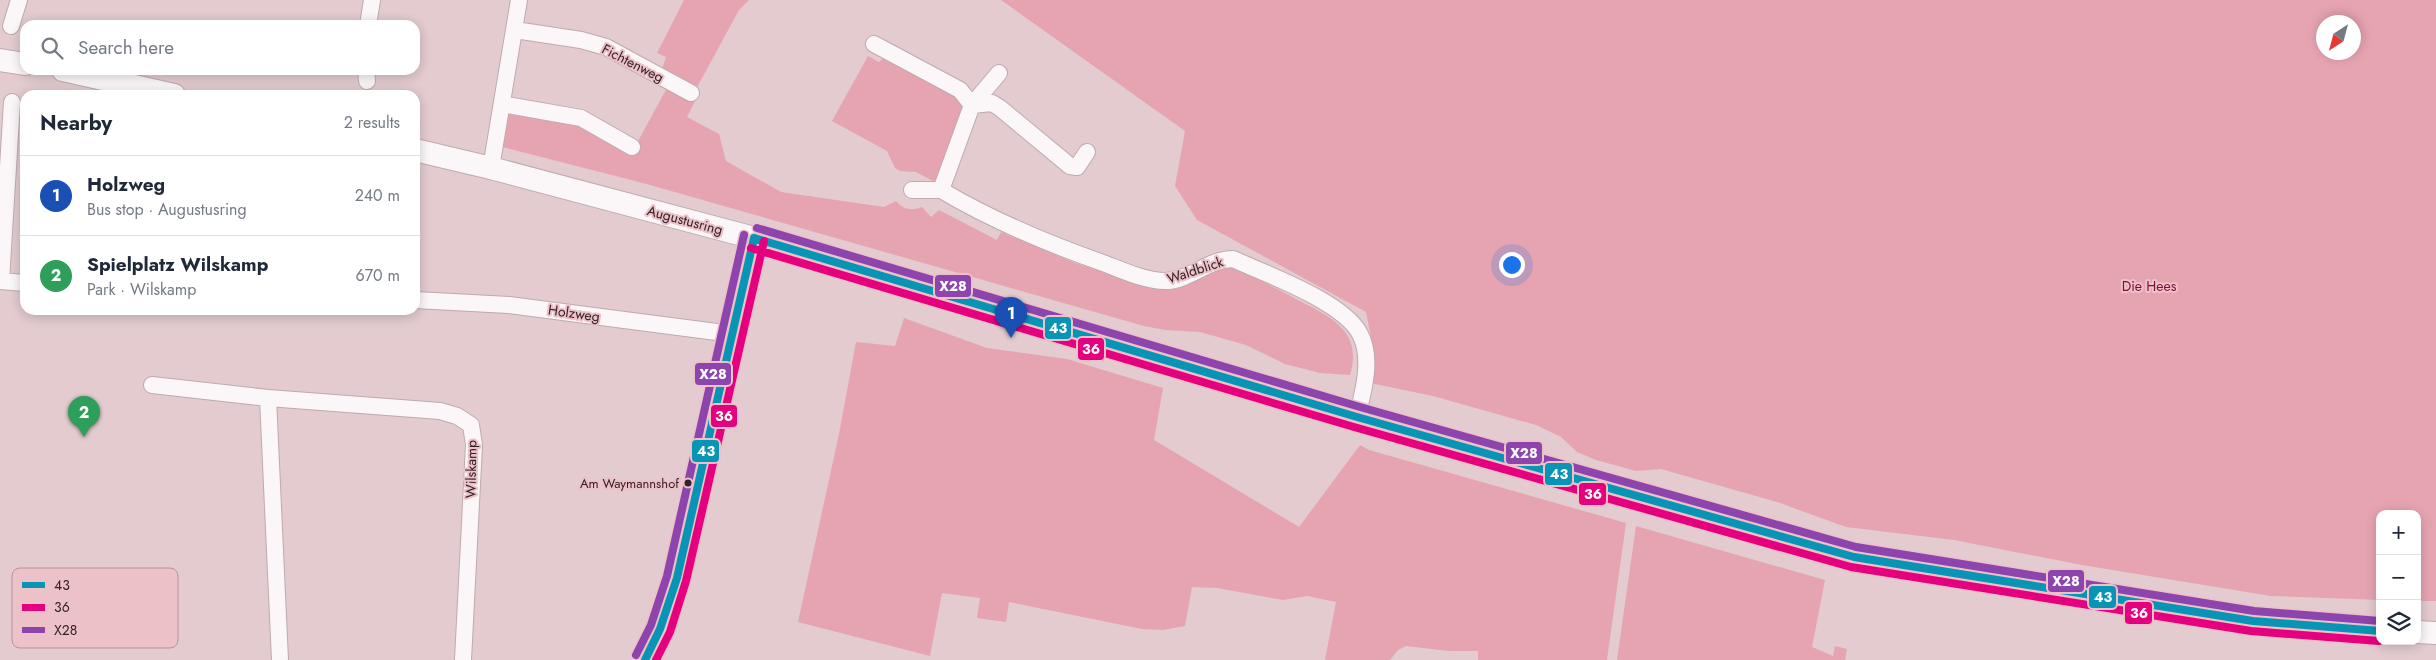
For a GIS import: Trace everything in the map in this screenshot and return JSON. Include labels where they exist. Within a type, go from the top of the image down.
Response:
[{"type":"main road","points":[[0,60],[20,63]]},
{"type":"main road","points":[[85,75],[152,90]]},
{"type":"main road","name":"Augustusring","points":[[420,151],[491,168],[754,238],[1357,417],[1854,557],[2253,621],[2376,631]]},
{"type":"main road","points":[[2421,632],[2436,633]]},
{"type":"street","points":[[11,26],[19,0]]},
{"type":"street","points":[[369,20],[372,0]]},
{"type":"street","points":[[491,168],[519,0]]},
{"type":"street","name":"Fichtenweg","points":[[515,30],[581,40],[606,47],[691,93]]},
{"type":"street","points":[[874,44],[960,90],[972,105]]},
{"type":"street","points":[[912,190],[941,190],[972,105],[999,73]]},
{"type":"street","points":[[12,102],[0,282],[20,282]]},
{"type":"street","points":[[972,105],[992,103],[1070,166],[1077,167],[1087,152]]},
{"type":"street","points":[[502,104],[581,118],[632,147]]},
{"type":"street","name":"Waldblick","points":[[941,190],[973,209],[1036,239],[1137,275],[1166,281],[1191,274],[1219,259],[1233,259],[1341,311],[1360,334],[1366,356],[1363,390],[1357,417]]},
{"type":"street","points":[[645,660],[654,645],[677,574],[746,266],[754,238]]},
{"type":"street","name":"Holzweg","points":[[420,300],[509,305],[732,334]]},
{"type":"street","name":"Wilskamp","points":[[152,385],[268,398],[440,411],[457,416],[471,425],[474,445],[463,660]]},
{"type":"street","points":[[268,398],[280,660]]},
{"type":"green space","points":[[684,0],[749,0],[739,10],[695,91],[662,69],[666,57],[657,53]]},
{"type":"green space","name":"Die Hees","points":[[1001,0],[2436,0],[2436,601],[2421,601],[2421,510],[2376,510],[2376,600],[2271,596],[2082,565],[1954,540],[1846,527],[1777,502],[1661,469],[1636,471],[1596,460],[1577,452],[1561,437],[1536,425],[1433,396],[1370,383],[1373,348],[1366,312],[1197,220],[1175,186],[1185,131]]},
{"type":"green space","points":[[868,56],[879,62],[886,56],[956,95],[964,104],[938,179],[933,181],[916,172],[900,171],[895,168],[887,151],[832,121]]},
{"type":"green space","points":[[668,86],[695,101],[687,117],[719,134],[726,161],[781,192],[884,207],[896,201],[908,209],[922,207],[931,217],[939,210],[997,240],[1001,232],[1075,263],[1153,288],[1174,289],[1229,266],[1243,271],[1322,313],[1341,327],[1348,336],[1352,347],[1353,360],[1350,375],[1320,373],[1285,364],[1246,345],[1200,332],[1165,330],[1144,326],[643,183],[502,147],[504,121],[511,113],[568,120],[637,143]]},
{"type":"green space","points":[[904,318],[987,348],[1067,359],[1163,388],[1154,440],[1299,527],[1360,445],[1369,450],[1626,523],[1607,660],[1478,660],[1478,651],[1449,651],[1406,646],[1398,650],[1390,660],[1325,660],[1336,602],[1307,596],[1283,600],[1217,588],[1192,587],[1185,626],[1163,630],[1142,629],[1009,602],[1006,622],[977,618],[980,598],[942,593],[930,656],[798,622],[839,434],[856,342],[895,346]]},
{"type":"green space","points":[[1636,526],[1825,580],[1812,647],[1833,656],[1835,646],[1847,649],[1845,660],[1617,660]]},
{"type":"transit line","name":"X28","points":[[757,228],[1360,407],[1856,547],[2254,611],[2376,621]]},
{"type":"transit line","name":"X28","points":[[636,655],[651,625],[667,576],[744,235]]},
{"type":"transit line","name":"43","points":[[754,238],[1357,417],[1854,557],[2253,621],[2376,631]]},
{"type":"transit line","name":"43","points":[[645,660],[660,629],[677,578],[754,238]]},
{"type":"transit line","name":"36","points":[[656,660],[670,632],[686,581],[764,241]]},
{"type":"transit line","name":"36","points":[[751,248],[1354,427],[1851,567],[2251,631],[2376,641]]},
{"type":"place","name":"Holzweg","points":[[1011,338]]},
{"type":"place","name":"Spielplatz Wilskamp","points":[[84,437]]},
{"type":"place","name":"Am Waymannshof","points":[[688,483]]}]
